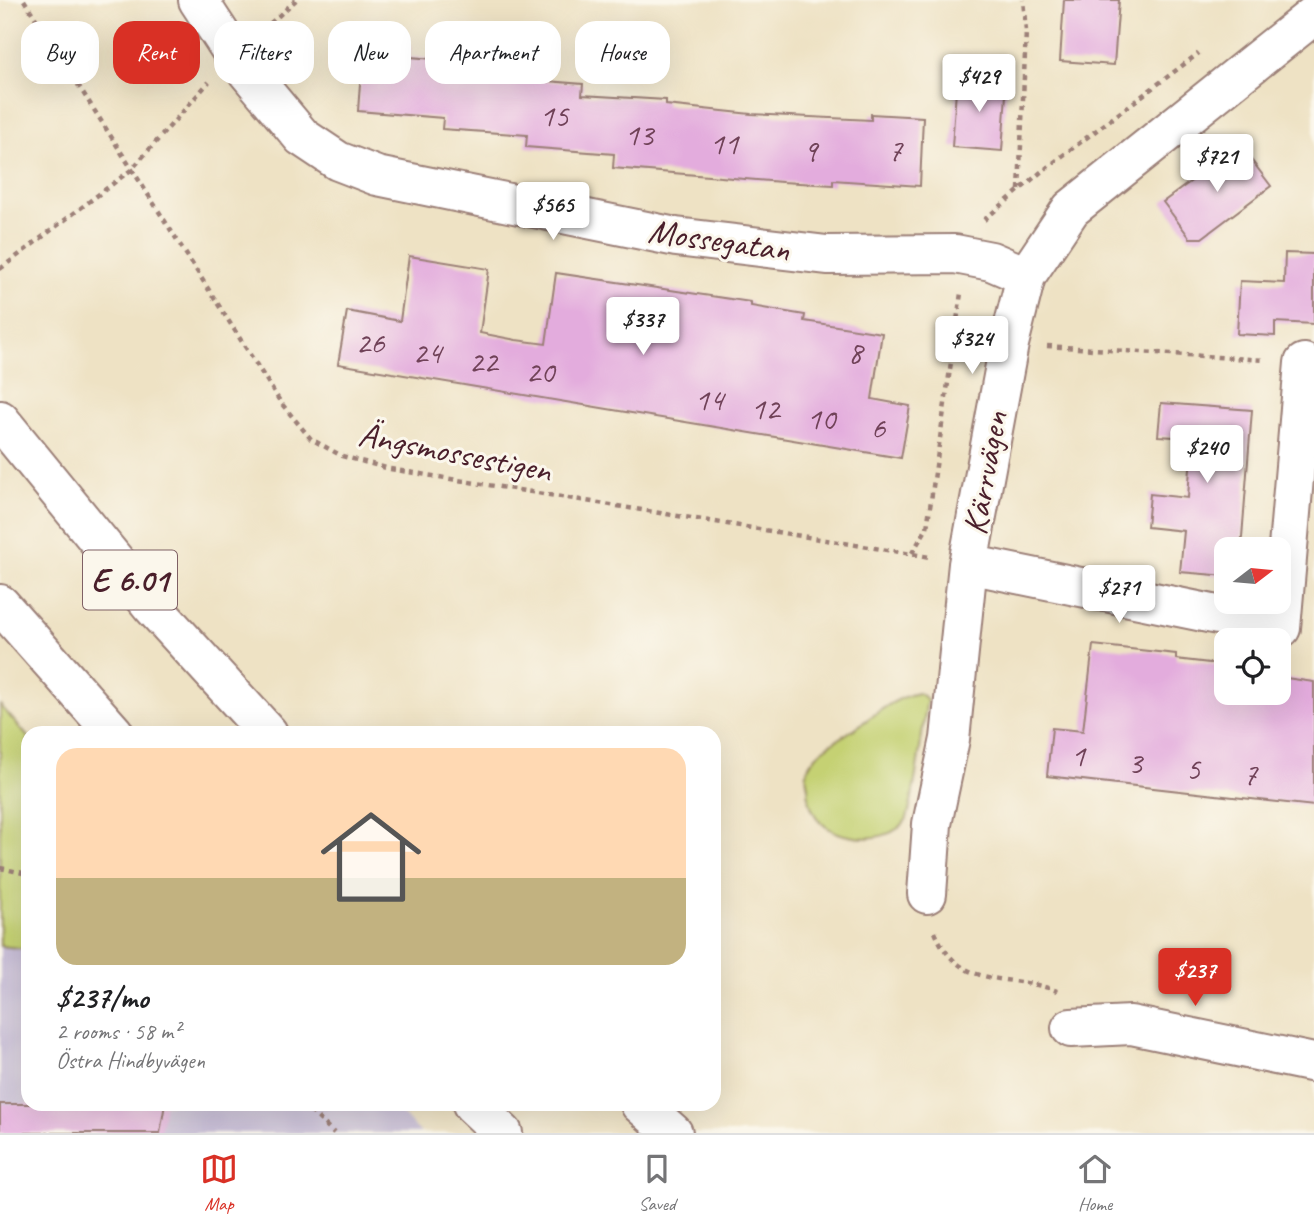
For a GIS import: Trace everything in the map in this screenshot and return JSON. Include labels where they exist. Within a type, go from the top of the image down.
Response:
[{"type":"main road","name":"Mossegatan","points":[[198,0],[236,58],[302,137],[338,161],[377,176],[676,237],[827,255],[955,254],[991,261],[1026,276]]},
{"type":"main road","name":"Kärrvägen","points":[[927,894],[932,824],[950,739],[968,564],[1009,344],[1026,276],[1071,209],[1314,15]]},
{"type":"main road","points":[[968,564],[1281,628],[1304,363]]},
{"type":"main road","name":"E 6.01","points":[[0,421],[151,605],[262,726]]},
{"type":"main road","points":[[0,604],[108,726]]},
{"type":"main road","points":[[1068,1012],[1314,1063]]},
{"type":"main road","points":[[479,1111],[503,1133]]},
{"type":"main road","points":[[648,1111],[673,1133]]},
{"type":"path","name":"Ängsmossestigen","points":[[24,0],[281,402],[311,439],[342,456],[404,471],[912,553]]},
{"type":"path","points":[[1019,191],[1026,31],[1023,0]]},
{"type":"path","points":[[0,269],[131,170]]},
{"type":"path","points":[[1009,344],[1304,363]]},
{"type":"path","points":[[0,868],[21,872]]},
{"type":"path","points":[[927,894],[931,925],[942,948],[961,969],[1068,1012]]},
{"type":"path","points":[[310,1111],[334,1133]]},
{"type":"shaded area","points":[[0,726],[21,749],[21,1111],[399,1111],[421,1133],[0,1133]]},
{"type":"green space","points":[[918,693],[927,699],[915,782],[906,820],[897,829],[886,834],[859,838],[832,830],[821,823],[811,807],[809,797],[807,771],[814,758],[884,708],[901,698]]},
{"type":"green space","points":[[0,705],[21,729],[21,948],[0,946]]},
{"type":"building","points":[[1064,0],[1119,0],[1114,65],[1060,61]]},
{"type":"building","points":[[411,57],[425,58],[425,84],[561,82],[583,84],[582,95],[666,100],[666,105],[751,114],[871,120],[871,114],[923,117],[920,186],[833,180],[833,185],[613,168],[614,154],[526,147],[527,135],[442,129],[443,118],[358,111],[360,84],[411,84]]},
{"type":"building","points":[[957,76],[1007,80],[1002,151],[952,147]]},
{"type":"building","points":[[1240,145],[1271,186],[1202,238],[1190,238],[1163,202]]},
{"type":"building","points":[[1285,253],[1314,254],[1314,324],[1275,322],[1275,336],[1237,334],[1240,281],[1284,283]]},
{"type":"building","points":[[409,256],[489,269],[480,333],[516,340],[546,344],[556,273],[751,302],[751,306],[805,315],[804,321],[882,333],[872,399],[910,406],[901,458],[338,364],[347,311],[400,321]]},
{"type":"building","points":[[1161,403],[1252,410],[1242,537],[1214,537],[1214,575],[1180,572],[1184,531],[1147,527],[1150,494],[1188,498],[1192,438],[1158,436]]},
{"type":"building","points":[[1093,645],[1176,654],[1176,659],[1214,664],[1214,705],[1291,705],[1291,679],[1314,682],[1314,806],[1047,776],[1052,728],[1083,731]]},
{"type":"building","points":[[0,1104],[21,1104],[21,1111],[164,1111],[160,1133],[0,1133]]}]
